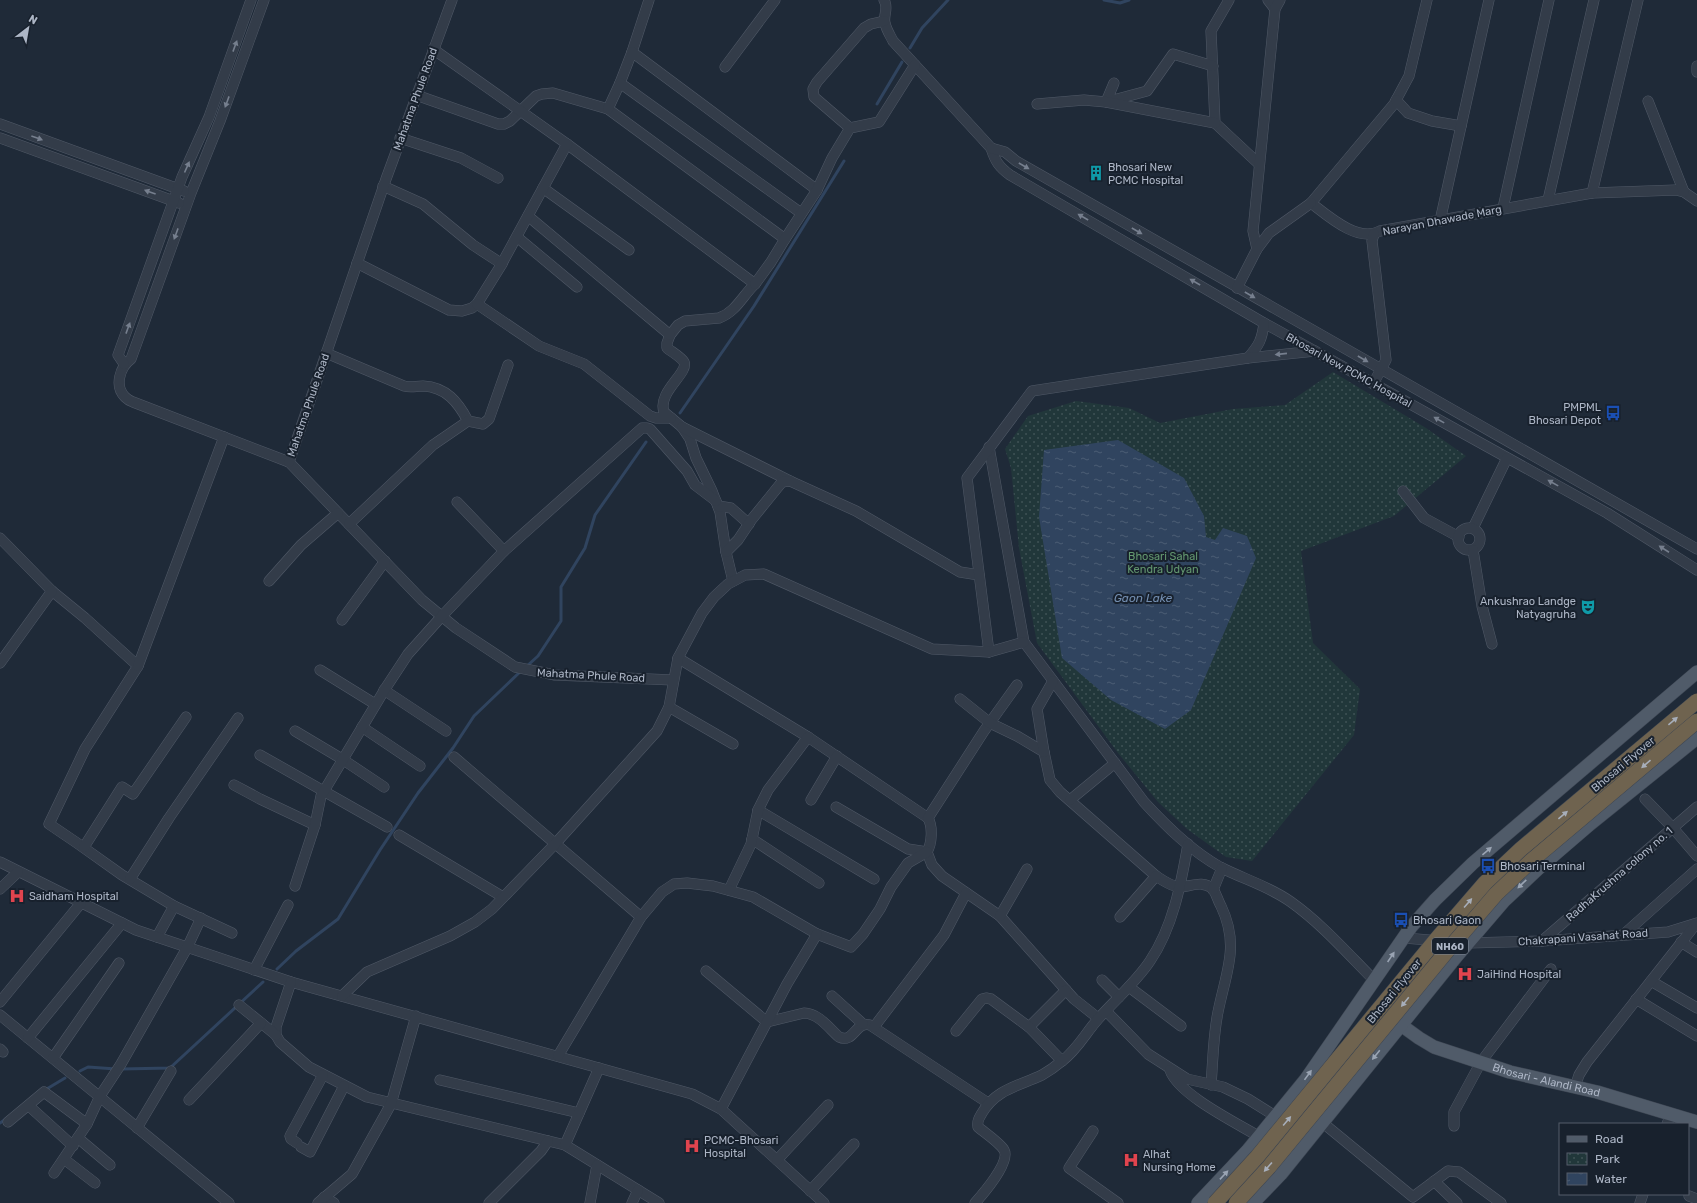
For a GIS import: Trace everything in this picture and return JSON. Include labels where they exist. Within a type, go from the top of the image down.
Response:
[{"type":"highway","name":"Bhosari Flyover","points":[[1215,1203],[1257,1157],[1435,941],[1485,883],[1521,849],[1697,701]]},
{"type":"highway","name":"Bhosari Flyover","points":[[1236,1203],[1269,1167],[1447,951],[1496,894],[1531,861],[1697,721]]},
{"type":"main road","points":[[1198,1203],[1259,1136],[1306,1079],[1404,938],[1435,900],[1473,863],[1697,672]]},
{"type":"main road","points":[[1253,1203],[1281,1174],[1467,943],[1504,901],[1539,868],[1697,738]]},
{"type":"main road","points":[[1606,750],[1637,786]]},
{"type":"main road","name":"Bhosari - Alandi Road","points":[[1401,1025],[1434,1047],[1510,1072],[1575,1087],[1669,1119],[1697,1122]]},
{"type":"street","points":[[124,364],[118,355],[178,189],[209,117],[251,0]]},
{"type":"street","points":[[264,0],[220,121],[186,206],[131,359],[124,364],[119,380],[120,388],[125,398],[133,402],[289,462]]},
{"type":"street","name":"Mahatma Phule Road","points":[[452,0],[383,186],[289,462],[422,600],[456,628],[515,667],[555,675],[673,680]]},
{"type":"street","points":[[608,109],[632,52],[649,0]]},
{"type":"street","points":[[725,67],[775,0]]},
{"type":"street","points":[[850,128],[814,97],[813,89],[817,82],[864,28],[871,24],[884,21],[886,4],[884,0]]},
{"type":"street","points":[[1215,123],[1211,31],[1229,0]]},
{"type":"street","points":[[1257,249],[1253,231],[1277,5],[1268,0]]},
{"type":"street","points":[[1237,288],[1257,249],[1269,233],[1311,203],[1396,100],[1410,76],[1427,0]]},
{"type":"street","points":[[1440,221],[1489,0]]},
{"type":"street","points":[[1503,208],[1549,0]]},
{"type":"street","points":[[1548,200],[1594,0]]},
{"type":"street","points":[[1592,193],[1638,0]]},
{"type":"street","name":"Bhosari New PCMC Hospital","points":[[884,21],[893,41],[991,148],[995,161],[1000,168],[1010,175],[1268,325],[1607,513],[1697,570]]},
{"type":"street","points":[[433,49],[567,144],[755,284]]},
{"type":"street","points":[[632,52],[817,190]]},
{"type":"street","points":[[1106,102],[1147,91],[1173,54],[1213,66]]},
{"type":"street","points":[[916,65],[879,122],[850,128],[832,158],[817,190],[771,262],[755,284],[731,312],[719,318],[685,321],[678,325],[670,335],[667,348],[684,362],[685,367],[670,386],[662,402],[664,412],[682,427],[856,511],[960,572],[979,575]]},
{"type":"street","points":[[1697,66],[1697,72]]},
{"type":"street","points":[[620,82],[801,213]]},
{"type":"street","points":[[1106,102],[1114,83]]},
{"type":"street","points":[[416,95],[498,124],[504,124],[510,121],[536,96],[553,93],[608,109],[785,239]]},
{"type":"street","points":[[1038,104],[1084,100],[1106,102],[1215,123],[1259,164]]},
{"type":"street","points":[[1396,100],[1408,113],[1432,121],[1461,126]]},
{"type":"street","points":[[1648,101],[1684,192],[1697,201]]},
{"type":"street","points":[[0,124],[191,193]]},
{"type":"street","points":[[0,138],[186,206]]},
{"type":"street","points":[[400,138],[462,158],[498,178]]},
{"type":"street","points":[[357,263],[450,310],[462,311],[472,308],[477,304],[502,264],[567,144]]},
{"type":"street","name":"Bhosari New PCMC Hospital","points":[[991,148],[1004,152],[1016,161],[1237,288],[1697,549]]},
{"type":"street","points":[[383,186],[423,204],[473,245],[502,264]]},
{"type":"street","points":[[543,188],[629,250]]},
{"type":"street","name":"Narayan Dhawade Marg","points":[[1311,203],[1346,228],[1358,232],[1374,234],[1380,231],[1592,193],[1676,190],[1684,192]]},
{"type":"street","points":[[528,216],[670,335]]},
{"type":"street","points":[[1373,384],[1386,360],[1372,241],[1374,234]]},
{"type":"street","points":[[516,237],[577,287]]},
{"type":"street","points":[[477,304],[539,346],[584,364],[650,416],[656,418],[671,418]]},
{"type":"street","points":[[1248,358],[1259,345],[1268,325],[1281,313]]},
{"type":"street","points":[[1300,343],[1308,328]]},
{"type":"street","points":[[989,652],[967,478],[1032,391],[1248,358],[1315,351]]},
{"type":"street","points":[[326,352],[404,386],[410,388],[428,387],[446,393],[460,405],[468,421]]},
{"type":"street","points":[[349,524],[433,445],[468,421],[483,424],[489,419],[508,365]]},
{"type":"street","points":[[682,427],[690,439],[696,458],[717,503],[726,552],[734,581]]},
{"type":"street","points":[[295,886],[315,825],[321,796],[375,704],[408,654],[504,551],[642,428],[650,429],[687,471],[695,485],[700,490],[717,503],[731,508],[748,524]]},
{"type":"street","points":[[224,437],[138,666],[85,749],[48,824],[84,847],[130,880],[174,906],[232,933]]},
{"type":"street","points":[[989,447],[1024,642],[1149,807],[1165,824],[1188,844],[1222,868],[1267,887],[1291,902],[1332,937],[1375,981]]},
{"type":"street","points":[[1473,528],[1507,458]]},
{"type":"street","points":[[726,552],[738,540],[748,524],[782,482],[790,480]]},
{"type":"street","points":[[1403,491],[1424,518],[1459,537]]},
{"type":"street","points":[[457,502],[504,551]]},
{"type":"street","points":[[269,581],[301,545],[338,513]]},
{"type":"street","points":[[1473,528],[1481,537],[1479,545],[1473,550],[1464,549],[1458,542],[1459,537],[1464,529],[1473,528]]},
{"type":"street","points":[[0,538],[52,591],[85,618],[138,666]]},
{"type":"street","points":[[1473,550],[1482,606],[1492,644]]},
{"type":"street","points":[[342,620],[385,561]]},
{"type":"street","points":[[342,996],[367,972],[430,946],[475,922],[492,909],[555,844],[657,731],[669,707],[678,658],[702,613],[714,597],[734,581],[745,575],[764,574],[932,649],[989,652],[1024,642]]},
{"type":"street","points":[[0,663],[52,591]]},
{"type":"street","points":[[558,1056],[641,917],[662,892],[674,884],[688,883],[713,886],[753,898],[818,934],[851,947],[863,934],[880,909],[891,887],[908,863],[927,852],[930,846],[931,829],[928,818],[837,756],[678,658]]},
{"type":"street","points":[[320,670],[375,704]]},
{"type":"street","points":[[1053,681],[1037,709],[1050,780],[1060,792],[1156,876],[1180,888],[1200,884],[1206,885],[1213,890],[1224,911],[1230,932],[1231,950],[1226,984],[1218,1013],[1211,1085]]},
{"type":"street","points":[[928,818],[990,723],[1017,685]]},
{"type":"street","points":[[384,690],[446,731]]},
{"type":"street","points":[[960,699],[990,723],[1017,736],[1044,752]]},
{"type":"street","points":[[669,707],[733,744]]},
{"type":"street","points":[[84,847],[122,787],[133,794],[186,717]]},
{"type":"street","points":[[130,880],[169,818],[238,718]]},
{"type":"street","points":[[362,727],[420,766]]},
{"type":"street","points":[[295,731],[342,759],[384,787]]},
{"type":"street","points":[[729,890],[752,839],[758,810],[768,790],[808,738]]},
{"type":"street","points":[[260,754],[387,828]]},
{"type":"street","points":[[811,800],[837,756]]},
{"type":"street","points":[[454,757],[641,917]]},
{"type":"street","points":[[1070,800],[1115,763]]},
{"type":"street","points":[[234,785],[315,825]]},
{"type":"street","points":[[1645,799],[1697,856]]},
{"type":"street","points":[[836,807],[908,849],[927,852]]},
{"type":"street","name":"RadhaKrushna colony no. 1","points":[[1542,941],[1697,807]]},
{"type":"street","points":[[758,810],[874,879]]},
{"type":"street","points":[[399,835],[503,897]]},
{"type":"street","points":[[752,839],[819,883]]},
{"type":"street","points":[[975,1203],[1004,1164],[1005,1156],[1004,1150],[978,1127],[977,1122],[979,1118],[988,1103],[1003,1092],[1043,1074],[1062,1061],[1078,1047],[1098,1018],[1129,987],[1149,963],[1159,947],[1180,888],[1188,844]]},
{"type":"street","points":[[927,852],[932,865],[942,876],[1000,916],[1074,999],[1098,1018]]},
{"type":"street","points":[[0,862],[122,923],[187,948],[291,982],[692,1094],[721,1109],[824,1203]]},
{"type":"street","points":[[1213,890],[1222,868]]},
{"type":"street","points":[[1624,935],[1697,868]]},
{"type":"street","points":[[1000,916],[1027,870]]},
{"type":"street","points":[[0,889],[18,872]]},
{"type":"street","points":[[1120,917],[1156,876]]},
{"type":"street","points":[[874,1028],[944,935],[966,893]]},
{"type":"street","points":[[0,1002],[81,903]]},
{"type":"street","points":[[254,970],[288,905]]},
{"type":"street","points":[[157,937],[174,906]]},
{"type":"street","points":[[54,1173],[87,1124],[100,1096],[121,1064],[187,948],[201,918]]},
{"type":"street","points":[[28,1038],[122,923]]},
{"type":"street","points":[[1575,1087],[1579,1075],[1587,1062],[1697,923]]},
{"type":"street","name":"Chakrapani Vasahat Road","points":[[1404,938],[1467,943],[1542,941],[1668,932],[1697,923]]},
{"type":"street","points":[[721,1109],[787,984],[818,934]]},
{"type":"street","points":[[1682,942],[1697,952]]},
{"type":"street","points":[[53,1058],[119,963]]},
{"type":"street","points":[[1454,1126],[1454,1112],[1480,1062],[1551,969]]},
{"type":"street","points":[[706,972],[767,1022]]},
{"type":"street","points":[[1102,980],[1119,997]]},
{"type":"street","points":[[1651,980],[1697,1008]]},
{"type":"street","points":[[276,1035],[276,1026],[291,982]]},
{"type":"street","points":[[1129,987],[1181,1026]]},
{"type":"street","points":[[1029,1027],[1066,990]]},
{"type":"street","points":[[832,996],[863,1024],[870,1025],[988,1103]]},
{"type":"street","points":[[956,1031],[978,1003],[986,998],[991,999],[1029,1027],[1062,1061]]},
{"type":"street","points":[[1636,999],[1697,1036]]},
{"type":"street","points":[[239,1005],[276,1035],[280,1042],[309,1068],[366,1097],[565,1145],[660,1203]]},
{"type":"street","points":[[1106,1011],[1148,1054],[1187,1079],[1223,1087],[1276,1116]]},
{"type":"street","points":[[767,1022],[804,1012],[809,1013],[815,1015],[839,1037],[844,1039],[848,1038],[863,1024]]},
{"type":"street","points":[[0,1015],[229,1203]]},
{"type":"street","points":[[321,1200],[352,1174],[391,1104],[416,1016]]},
{"type":"street","points":[[189,1100],[261,1023]]},
{"type":"street","points":[[1169,1067],[1172,1076],[1190,1095],[1295,1157]]},
{"type":"street","points":[[565,1145],[599,1068]]},
{"type":"street","points":[[137,1128],[171,1071]]},
{"type":"street","points":[[323,1075],[290,1136],[291,1139],[310,1152],[344,1086]]},
{"type":"street","points":[[440,1080],[579,1113]]},
{"type":"street","points":[[8,1122],[44,1092],[87,1124]]},
{"type":"street","points":[[777,1160],[828,1105]]},
{"type":"street","points":[[29,1106],[75,1142],[110,1165]]},
{"type":"street","points":[[1323,1123],[1414,1201],[1434,1180],[1448,1171],[1458,1172],[1501,1203]]},
{"type":"street","points":[[1093,1131],[1069,1168],[1118,1203]]},
{"type":"street","points":[[489,1203],[542,1151],[548,1141]]},
{"type":"street","points":[[810,1191],[854,1144]]},
{"type":"street","points":[[64,1159],[95,1183]]},
{"type":"street","points":[[590,1203],[597,1165]]},
{"type":"street","points":[[1434,1180],[1457,1203]]},
{"type":"street","points":[[632,1203],[638,1190]]},
{"type":"street","points":[[321,1200],[334,1203]]},
{"type":"green space","name":"Bhosari Sahal Kendra Udyan","points":[[1333,372],[1426,428],[1466,456],[1394,516],[1301,551],[1313,643],[1360,689],[1354,735],[1252,861],[1226,857],[1187,829],[1158,802],[1118,753],[1037,643],[1019,548],[1011,468],[1005,449],[1028,416],[1076,401],[1129,408],[1160,423],[1233,409],[1285,405]]},
{"type":"water","name":"Gaon Lake","points":[[1118,440],[1184,478],[1204,516],[1206,537],[1215,540],[1223,528],[1247,536],[1256,558],[1191,710],[1165,729],[1111,700],[1062,658],[1039,517],[1044,450]]},
{"type":"waterway","points":[[910,48],[922,28],[948,0]]},
{"type":"waterway","points":[[1104,0],[1120,3],[1129,0]]},
{"type":"waterway","points":[[877,104],[902,62]]},
{"type":"waterway","points":[[680,413],[754,306],[844,161]]},
{"type":"waterway","points":[[527,666],[538,656],[561,621],[561,587],[585,548],[595,515],[646,442]]},
{"type":"waterway","points":[[277,969],[296,951],[338,919],[380,850],[418,793],[453,748],[474,716],[521,671]]},
{"type":"waterway","points":[[121,1069],[170,1068],[263,982]]},
{"type":"waterway","points":[[80,1071],[88,1067],[116,1069]]},
{"type":"waterway","points":[[45,1090],[65,1078]]},
{"type":"waterway","points":[[0,1123],[7,1118]]},
{"type":"place","name":"Bhosari New PCMC Hospital","points":[[1096,173]]},
{"type":"place","name":"PMPML Bhosari Depot","points":[[1613,413]]},
{"type":"place","name":"Ankushrao Landge Natyagruha","points":[[1588,607]]},
{"type":"place","name":"Bhosari Terminal","points":[[1488,866]]},
{"type":"place","name":"Saidham Hospital","points":[[17,896]]},
{"type":"place","name":"Bhosari Gaon","points":[[1401,920]]},
{"type":"place","name":"JaiHind Hospital","points":[[1465,974]]},
{"type":"place","name":"PCMC-Bhosari Hospital","points":[[692,1146]]},
{"type":"place","name":"Alhat Nursing Home","points":[[1131,1160]]}]
